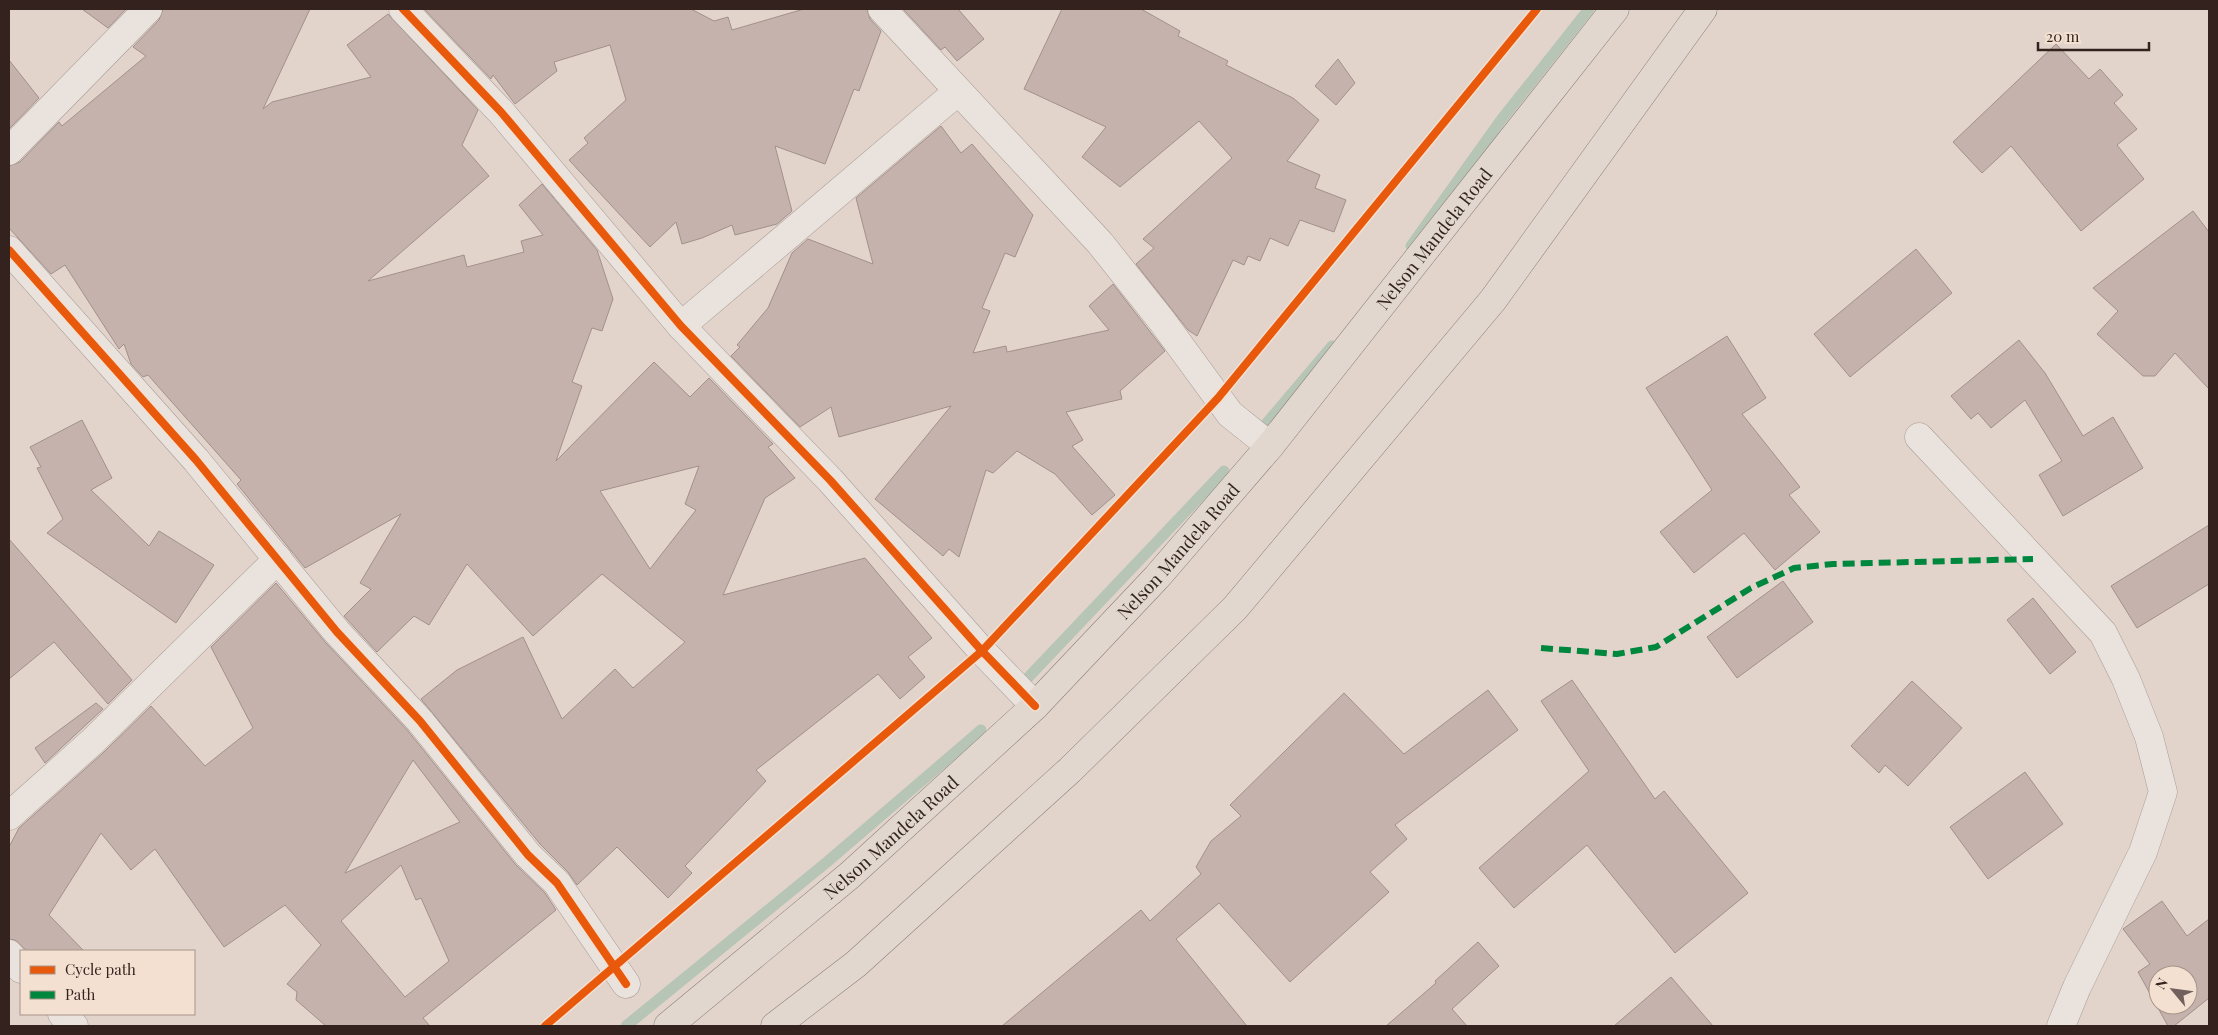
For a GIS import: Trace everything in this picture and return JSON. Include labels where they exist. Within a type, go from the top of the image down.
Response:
[{"type":"main road","name":"Nelson Mandela Road","points":[[668,1026],[850,875],[1035,706],[1157,577],[1270,446],[1615,9]]},
{"type":"main road","points":[[775,1026],[856,964],[1070,770],[1235,608],[1493,300],[1703,9]]},
{"type":"street","points":[[9,151],[148,9]]},
{"type":"street","points":[[403,9],[501,112],[681,326],[830,480],[982,651],[1035,706]]},
{"type":"street","points":[[882,9],[957,92],[1100,243],[1162,320],[1230,414],[1270,446]]},
{"type":"street","points":[[681,326],[957,92]]},
{"type":"street","points":[[9,250],[196,460],[337,632],[420,721],[528,855],[557,884],[626,984]]},
{"type":"street","points":[[1919,437],[2103,633],[2126,679],[2149,737],[2163,792],[2143,852],[2077,987],[2061,1026]]},
{"type":"street","points":[[9,816],[93,741],[278,559]]},
{"type":"street","points":[[9,954],[20,968]]},
{"type":"street","points":[[63,1015],[74,1026]]},
{"type":"building","points":[[82,9],[126,9],[108,28]]},
{"type":"building","points":[[163,9],[310,9],[263,109],[272,102],[371,77],[347,45],[388,14],[478,110],[462,145],[489,176],[368,281],[464,255],[467,267],[524,252],[521,241],[543,235],[519,205],[542,184],[597,250],[613,299],[602,331],[592,328],[572,382],[582,386],[556,461],[654,362],[690,397],[709,378],[773,444],[768,447],[795,478],[765,498],[723,595],[865,558],[932,638],[908,657],[925,677],[900,699],[878,674],[756,770],[766,781],[685,866],[692,873],[668,898],[617,847],[577,885],[568,872],[540,844],[421,699],[457,670],[523,637],[562,719],[615,669],[633,688],[685,642],[602,574],[533,636],[467,564],[429,625],[414,616],[377,652],[344,616],[371,589],[360,583],[401,514],[305,568],[237,484],[241,480],[148,375],[143,377],[131,364],[124,344],[119,349],[65,265],[51,274],[9,228],[9,166],[20,162],[59,122],[62,126],[146,56],[133,47],[159,20]],"holes":[[[699,466],[685,504],[696,510],[650,569],[600,491]]]},
{"type":"building","points":[[424,9],[691,9],[714,21],[728,17],[732,30],[804,9],[867,9],[870,19],[881,31],[859,91],[854,89],[825,164],[775,146],[792,211],[777,224],[735,235],[732,225],[682,244],[676,222],[650,247],[569,160],[588,143],[584,138],[626,100],[610,45],[554,62],[557,71],[515,104],[493,75],[491,79]]},
{"type":"building","points":[[903,9],[958,9],[984,39],[957,61],[945,47],[941,50]]},
{"type":"building","points":[[1062,9],[1141,9],[1180,31],[1178,36],[1228,61],[1226,65],[1293,98],[1319,120],[1287,161],[1320,175],[1315,188],[1346,200],[1334,232],[1300,220],[1288,246],[1270,238],[1260,261],[1248,256],[1244,265],[1233,260],[1197,336],[1188,330],[1136,264],[1154,248],[1143,239],[1232,158],[1199,121],[1120,187],[1082,157],[1106,127],[1024,89]]},
{"type":"building","points":[[2056,44],[2089,79],[2100,69],[2123,95],[2114,103],[2137,129],[2117,145],[2144,179],[2081,231],[2011,146],[1982,173],[1953,142]]},
{"type":"building","points":[[1338,59],[1355,83],[1336,105],[1315,86]]},
{"type":"building","points":[[9,60],[39,98],[9,129]]},
{"type":"building","points":[[941,126],[961,153],[972,144],[1033,215],[1015,257],[1005,253],[982,308],[990,311],[973,353],[1006,346],[1007,352],[1109,330],[1089,306],[1113,284],[1165,351],[1120,391],[1122,399],[1066,412],[1083,440],[1072,446],[1115,495],[1092,515],[1055,474],[1017,451],[993,473],[986,470],[959,557],[949,549],[943,556],[875,499],[951,406],[839,437],[831,407],[800,427],[731,356],[740,347],[737,345],[768,308],[792,253],[808,239],[873,264],[856,198]]},
{"type":"building","points":[[2193,211],[2209,232],[2209,389],[2175,353],[2155,376],[2143,376],[2097,334],[2118,311],[2093,288]]},
{"type":"building","points":[[1916,249],[1952,293],[1850,377],[1814,334]]},
{"type":"building","points":[[1727,336],[1766,398],[1742,414],[1800,487],[1789,495],[1820,532],[1775,570],[1744,533],[1694,573],[1660,532],[1712,490],[1646,388]]},
{"type":"building","points":[[2019,340],[2045,373],[2083,436],[2113,417],[2143,468],[2063,516],[2039,475],[2062,461],[2025,400],[1991,428],[1978,413],[1971,419],[1951,396]]},
{"type":"building","points":[[82,420],[112,478],[91,490],[149,546],[159,531],[214,565],[176,623],[47,533],[63,519],[37,468],[41,467],[30,447]]},
{"type":"building","points":[[2209,525],[2209,584],[2137,628],[2111,586]]},
{"type":"building","points":[[9,539],[132,680],[108,704],[54,642],[9,679]]},
{"type":"building","points":[[1783,581],[1813,622],[1737,678],[1707,637]]},
{"type":"building","points":[[276,583],[326,643],[408,731],[516,865],[545,893],[556,910],[423,1018],[430,1026],[326,1026],[296,1000],[297,992],[287,984],[321,945],[285,905],[224,947],[155,849],[131,870],[101,833],[49,915],[83,950],[26,950],[15,940],[9,939],[9,847],[19,828],[103,753],[151,706],[205,766],[253,728],[211,647]],"holes":[[[413,760],[460,822],[345,873]],[[401,865],[416,900],[421,898],[449,961],[405,997],[341,921]]]},
{"type":"building","points":[[2033,598],[2076,652],[2050,674],[2007,620]]},
{"type":"building","points":[[1572,680],[1655,799],[1664,791],[1748,893],[1675,953],[1587,845],[1514,908],[1479,868],[1589,771],[1541,701]]},
{"type":"building","points":[[1912,681],[1962,728],[1908,786],[1885,765],[1879,773],[1851,746]]},
{"type":"building","points":[[1488,690],[1518,730],[1395,825],[1407,839],[1370,872],[1389,892],[1290,982],[1219,903],[1176,939],[1247,1026],[1002,1026],[1141,910],[1150,921],[1201,874],[1196,867],[1211,841],[1241,816],[1230,805],[1344,693],[1404,754]]},
{"type":"building","points":[[96,703],[103,709],[45,763],[35,748]]},
{"type":"building","points":[[2025,772],[2063,824],[1988,879],[1950,827]]},
{"type":"building","points":[[2162,901],[2187,936],[2209,919],[2209,998],[2198,1007],[2198,965],[2148,965],[2150,964],[2123,929]]},
{"type":"building","points":[[1478,942],[1499,966],[1452,1009],[1467,1026],[1386,1026],[1436,983],[1435,981]]},
{"type":"building","points":[[2148,965],[2148,990],[2138,972]]},
{"type":"building","points":[[1671,977],[1713,1026],[1614,1026]]},
{"type":"building","points":[[2162,1015],[2188,1015],[2174,1026],[2168,1026]]},
{"type":"waterway","points":[[1411,246],[1501,120],[1589,9]]},
{"type":"waterway","points":[[1260,431],[1332,346]]},
{"type":"waterway","points":[[1021,685],[1224,471]]},
{"type":"waterway","points":[[626,1026],[827,862],[981,730]]},
{"type":"marked path","points":[[1541,648],[1617,654],[1656,647],[1751,588],[1794,568],[1833,564],[2033,559]]},
{"type":"cycle path","points":[[403,9],[501,112],[681,326],[830,480],[982,651],[1035,706]]},
{"type":"cycle path","points":[[545,1026],[982,651],[1218,398],[1537,9]]},
{"type":"cycle path","points":[[9,250],[196,460],[337,632],[420,721],[528,855],[557,883],[626,984]]}]
